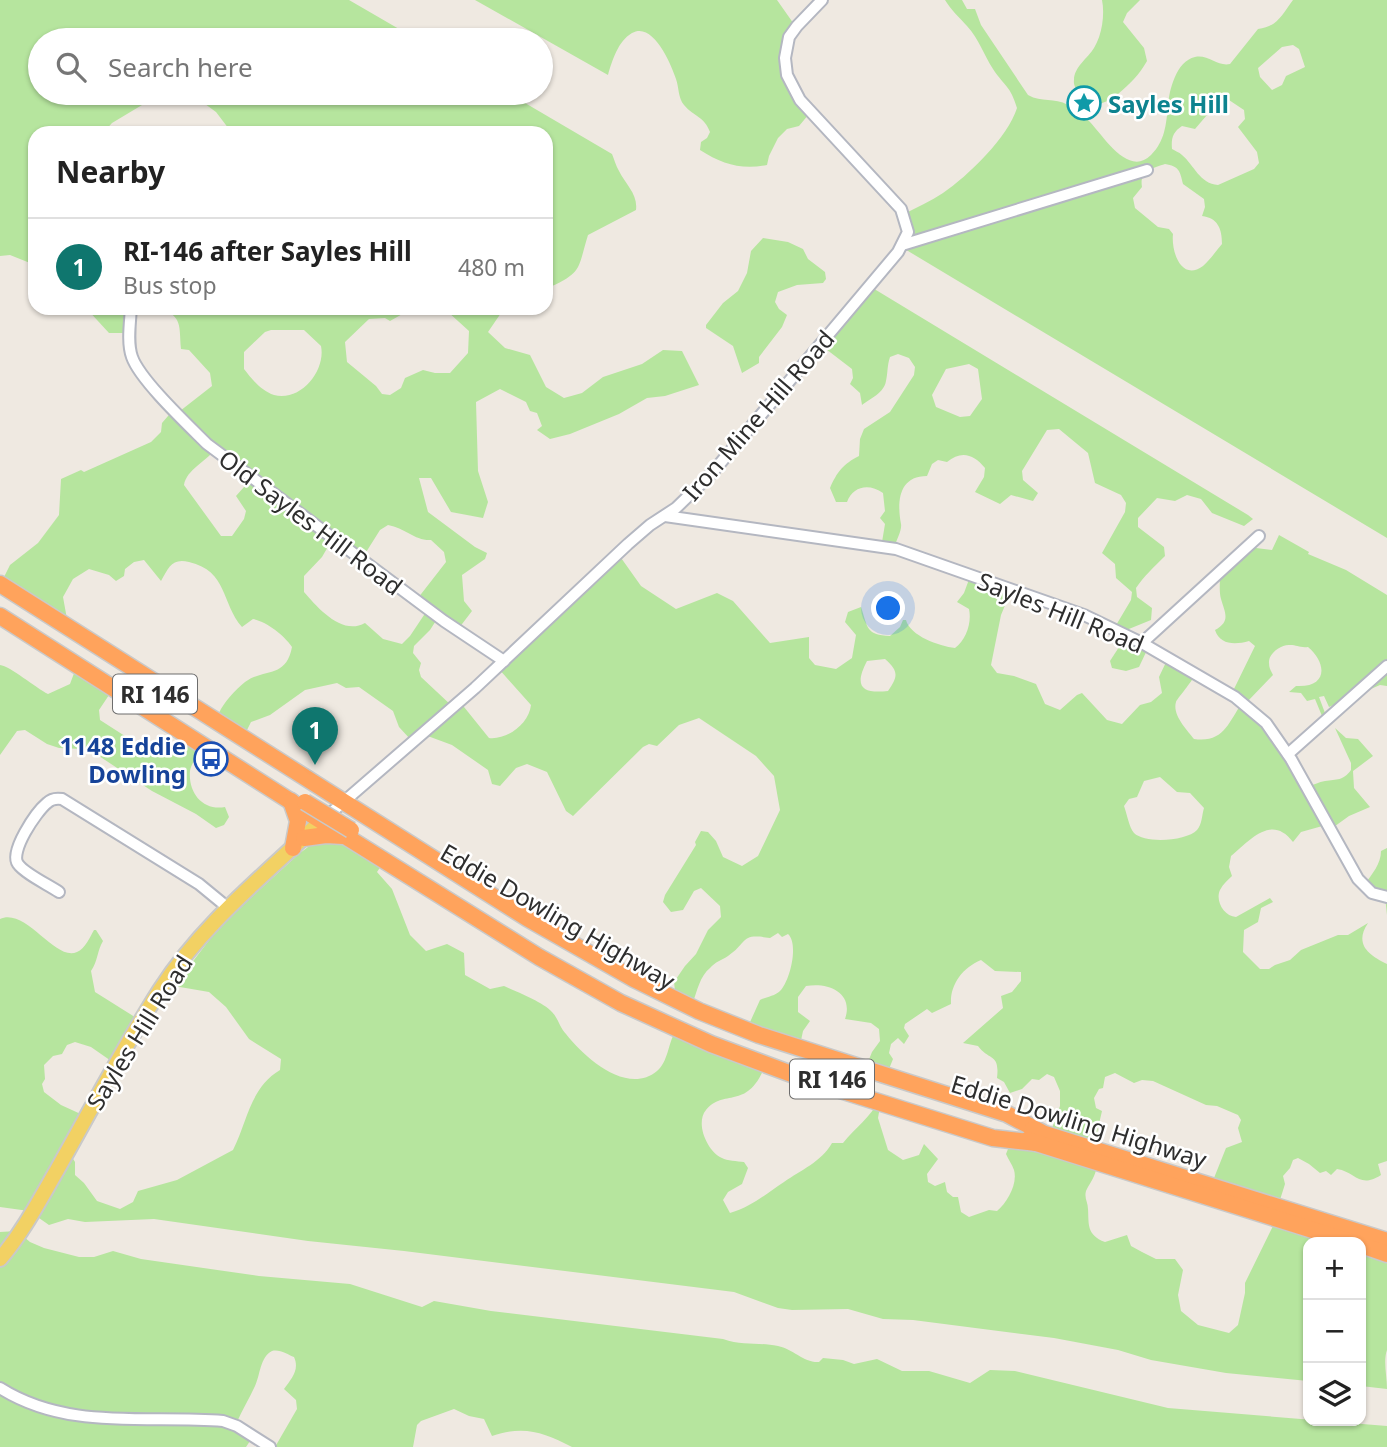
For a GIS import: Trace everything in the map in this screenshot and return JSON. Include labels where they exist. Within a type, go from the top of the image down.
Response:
[{"type":"highway","points":[[0,584],[553,934],[674,999],[759,1035],[1007,1114],[1039,1137]]},
{"type":"highway","name":"Eddie Dowling Highway","points":[[0,594],[302,799]]},
{"type":"highway","name":"Eddie Dowling Highway","points":[[0,607],[570,966],[680,1022],[783,1063],[1387,1241]]},
{"type":"highway","points":[[0,616],[302,799],[321,821],[351,830]]},
{"type":"highway","points":[[302,799],[298,821],[299,843],[351,830]]},
{"type":"highway","name":"Eddie Dowling Highway","points":[[1039,1137],[1336,1237]]},
{"type":"highway","points":[[1366,1247],[1387,1254]]},
{"type":"main road","name":"Sayles Hill Road","points":[[0,1259],[27,1222],[160,989],[200,935],[321,821]]},
{"type":"street","points":[[822,0],[789,37],[785,58],[787,75],[800,100],[901,209],[908,232],[902,245]]},
{"type":"street","points":[[902,245],[1147,170]]},
{"type":"street","name":"Iron Mine Hill Road","points":[[343,802],[504,661],[628,544],[676,508],[712,474],[888,266],[902,245]]},
{"type":"street","name":"Old Sayles Hill Road","points":[[131,315],[130,346],[135,364],[173,410],[222,457],[250,474],[444,621],[504,661]]},
{"type":"street","name":"Sayles Hill Road","points":[[665,516],[896,548],[1084,615],[1142,643],[1248,706],[1266,723],[1288,754],[1358,879],[1372,893],[1387,897]]},
{"type":"street","points":[[1142,643],[1259,536]]},
{"type":"street","points":[[1288,754],[1387,666]]},
{"type":"street","points":[[59,891],[19,866],[15,858],[17,847],[39,811],[55,798],[62,799],[198,884],[227,907]]},
{"type":"street","name":"Sayles Hill Road","points":[[321,821],[343,802]]},
{"type":"street","points":[[0,1388],[31,1403],[91,1419],[223,1421],[237,1426],[270,1447]]},
{"type":"green space","points":[[0,0],[349,0],[397,28],[28,28],[28,105],[142,105],[109,126],[28,126],[28,262],[10,255],[0,256]]},
{"type":"green space","points":[[475,0],[777,0],[796,27],[786,68],[809,114],[799,126],[787,129],[778,138],[767,165],[749,167],[724,162],[700,150],[701,142],[710,132],[705,123],[682,102],[670,64],[660,46],[647,33],[632,33],[623,41],[608,75],[553,44],[553,28],[525,28]]},
{"type":"green space","points":[[945,0],[962,0],[967,9],[975,9],[981,25],[1028,95],[1058,101],[1071,107],[1082,114],[1117,152],[1125,158],[1142,161],[1151,155],[1162,138],[1172,85],[1178,70],[1188,60],[1200,57],[1230,64],[1258,29],[1275,23],[1293,0],[1387,0],[1387,538],[903,248],[904,214],[943,193],[964,177],[996,143],[1017,108],[1009,90],[993,69],[975,36]],"holes":[[[1293,45],[1299,49],[1305,67],[1286,76],[1282,85],[1272,90],[1260,77],[1258,68],[1282,47]],[[1229,100],[1244,110],[1245,119],[1238,127],[1257,152],[1259,163],[1254,169],[1218,185],[1202,178],[1182,155],[1172,149],[1172,145],[1173,136],[1179,128],[1182,126],[1195,129],[1219,101]],[[1165,164],[1173,166],[1178,170],[1183,184],[1204,199],[1202,216],[1215,222],[1220,229],[1222,244],[1203,266],[1195,270],[1183,267],[1176,256],[1173,234],[1169,229],[1158,227],[1135,208],[1133,198],[1142,187],[1143,177],[1148,171]]]},
{"type":"green space","points":[[1102,0],[1140,0],[1127,13],[1123,22],[1144,48],[1147,61],[1134,79],[1118,94],[1099,104],[1089,102],[1080,95],[1074,82],[1076,71],[1099,37],[1103,18]]},
{"type":"green space","points":[[206,105],[528,105],[612,154],[633,194],[636,210],[588,235],[577,269],[553,285],[553,126],[227,126]]},
{"type":"green space","points":[[763,238],[788,242],[803,249],[808,259],[825,272],[826,279],[823,283],[797,285],[778,292],[775,302],[787,315],[782,327],[759,357],[759,363],[742,373],[733,346],[706,328],[706,325],[723,303],[738,291],[747,273],[751,251]]},
{"type":"green space","points":[[871,287],[1253,519],[1244,526],[1212,513],[1201,499],[1187,495],[1175,501],[1157,498],[1138,518],[1138,527],[1164,547],[1165,556],[1136,588],[1137,597],[1152,608],[1151,620],[1119,633],[1115,627],[1131,600],[1132,592],[1116,578],[1115,564],[1102,553],[1125,512],[1126,503],[1121,495],[1095,483],[1088,453],[1059,429],[1047,430],[1022,471],[1023,480],[1038,493],[1033,501],[1011,495],[1000,504],[975,492],[984,477],[985,468],[972,457],[962,455],[947,462],[938,460],[932,464],[927,476],[917,477],[905,486],[899,508],[901,529],[895,545],[882,542],[885,524],[880,518],[885,511],[883,493],[867,487],[853,492],[847,502],[836,502],[830,488],[841,469],[859,456],[860,439],[864,429],[890,412],[914,375],[915,367],[909,358],[898,354],[890,357],[883,389],[862,405],[860,393],[850,384],[853,378],[852,369],[822,346]],"holes":[[[969,364],[978,369],[982,399],[970,416],[960,417],[936,407],[932,395],[946,369]]]},
{"type":"green space","points":[[92,315],[131,315],[130,333],[109,333]]},
{"type":"green space","points":[[172,315],[401,315],[390,321],[385,318],[369,319],[345,342],[347,362],[382,394],[390,395],[401,388],[405,378],[423,370],[450,373],[468,353],[469,331],[451,315],[500,315],[488,332],[505,348],[530,355],[546,387],[564,398],[582,393],[603,377],[642,364],[663,350],[682,351],[699,385],[665,396],[647,398],[619,414],[570,434],[550,439],[537,430],[542,426],[537,413],[530,411],[526,402],[500,389],[476,402],[478,471],[488,502],[483,518],[451,512],[431,478],[419,478],[428,512],[487,553],[485,559],[462,575],[464,601],[472,611],[459,628],[439,616],[414,646],[413,653],[421,663],[421,677],[452,706],[460,702],[489,738],[503,736],[516,729],[526,718],[531,705],[498,668],[619,555],[641,586],[676,609],[717,593],[733,601],[770,643],[809,637],[809,658],[815,665],[836,669],[852,658],[856,635],[845,622],[848,612],[861,607],[869,629],[876,634],[890,636],[903,620],[906,620],[919,635],[955,648],[965,636],[969,625],[969,609],[957,602],[964,593],[971,574],[1011,591],[1001,615],[991,665],[997,673],[1036,684],[1045,704],[1060,710],[1082,693],[1107,720],[1122,724],[1140,705],[1151,702],[1162,693],[1159,677],[1168,658],[1193,678],[1175,707],[1181,722],[1194,739],[1219,735],[1242,703],[1233,691],[1255,646],[1249,641],[1224,641],[1215,630],[1226,616],[1220,596],[1220,574],[1248,547],[1272,550],[1279,535],[1309,552],[1308,554],[1346,570],[1387,595],[1387,686],[1380,685],[1329,707],[1324,696],[1319,697],[1325,713],[1322,716],[1315,699],[1307,701],[1301,693],[1289,692],[1296,686],[1306,686],[1319,679],[1319,661],[1308,647],[1286,645],[1276,650],[1269,660],[1273,675],[1247,702],[1307,787],[1342,778],[1351,770],[1351,763],[1335,728],[1346,738],[1358,739],[1373,756],[1353,771],[1354,788],[1370,807],[1349,816],[1331,829],[1326,825],[1301,832],[1293,842],[1277,830],[1262,832],[1231,856],[1229,867],[1232,876],[1219,894],[1224,911],[1236,917],[1270,898],[1273,902],[1261,908],[1258,922],[1244,930],[1243,952],[1260,969],[1269,969],[1290,960],[1301,950],[1338,935],[1348,935],[1368,923],[1362,937],[1365,948],[1387,964],[1387,1161],[1378,1164],[1381,1175],[1362,1180],[1337,1169],[1331,1175],[1326,1171],[1320,1173],[1298,1158],[1293,1160],[1283,1176],[1285,1184],[1279,1203],[1212,1183],[1226,1148],[1242,1142],[1238,1128],[1241,1120],[1238,1115],[1217,1106],[1206,1105],[1153,1081],[1142,1080],[1134,1083],[1115,1073],[1105,1077],[1103,1088],[1099,1089],[1094,1098],[1096,1108],[1102,1111],[1094,1145],[1051,1131],[1060,1106],[1060,1091],[1054,1077],[1047,1074],[1039,1080],[1032,1079],[1022,1089],[1010,1093],[1004,1082],[997,1078],[997,1065],[993,1058],[978,1046],[963,1043],[1003,1008],[1001,996],[1012,992],[1021,981],[1021,972],[995,971],[981,960],[958,978],[951,1004],[932,1013],[927,1009],[905,1024],[904,1028],[909,1036],[904,1044],[898,1038],[891,1044],[889,1053],[893,1059],[885,1079],[864,1072],[880,1041],[879,1029],[871,1023],[845,1019],[846,1002],[838,991],[831,988],[806,986],[798,997],[798,1012],[810,1021],[803,1031],[799,1050],[746,1031],[760,1000],[778,993],[784,986],[793,954],[788,934],[782,937],[778,933],[770,938],[753,937],[745,940],[735,951],[707,971],[693,1002],[676,1000],[674,982],[696,954],[708,930],[721,917],[720,906],[701,888],[694,891],[683,910],[671,912],[663,902],[665,895],[696,845],[701,831],[708,832],[716,841],[723,857],[742,866],[758,856],[780,810],[774,776],[756,756],[699,718],[679,725],[657,746],[649,744],[643,747],[573,816],[566,811],[547,772],[527,764],[516,768],[500,786],[492,784],[488,770],[452,745],[425,735],[411,740],[399,727],[393,711],[359,687],[346,688],[337,683],[305,690],[270,715],[251,722],[245,734],[219,713],[221,709],[245,682],[285,664],[292,647],[264,623],[253,619],[242,627],[217,580],[202,566],[179,561],[169,568],[161,581],[144,560],[134,562],[125,569],[124,576],[116,581],[109,575],[89,569],[73,579],[63,597],[67,619],[3,579],[10,565],[38,543],[59,515],[61,479],[81,470],[84,472],[151,442],[161,432],[162,423],[174,409],[180,411],[212,386],[210,373],[189,350],[181,349],[176,318]],"holes":[[[304,330],[321,346],[320,365],[315,374],[310,382],[293,394],[274,395],[265,391],[244,369],[244,352],[265,332]],[[215,449],[252,478],[236,496],[246,511],[244,519],[232,536],[221,536],[184,485],[192,470]],[[388,525],[431,540],[444,552],[446,562],[418,598],[428,609],[402,644],[383,639],[365,623],[356,626],[339,623],[323,612],[304,592],[304,576],[322,557],[333,538],[363,557],[380,530]],[[885,659],[893,667],[895,678],[888,691],[872,691],[862,686],[861,677],[867,661]],[[1160,777],[1177,792],[1190,793],[1204,808],[1197,830],[1176,839],[1156,840],[1134,833],[1124,806],[1129,799],[1137,797],[1144,781]]]},
{"type":"green space","points":[[1129,638],[1148,648],[1139,667],[1126,671],[1112,668],[1110,661],[1121,644]]},
{"type":"green space","points":[[0,665],[48,694],[70,684],[76,668],[113,689],[99,710],[100,720],[156,756],[168,753],[180,735],[200,750],[190,771],[194,793],[198,799],[210,806],[225,807],[229,817],[224,825],[216,828],[99,756],[83,749],[59,748],[47,744],[25,730],[17,731],[0,755]]},
{"type":"green space","points":[[334,839],[383,863],[377,872],[392,889],[410,935],[426,951],[447,944],[464,953],[465,975],[490,989],[504,986],[548,1008],[574,1043],[607,1070],[633,1079],[645,1078],[661,1067],[675,1032],[765,1066],[751,1089],[736,1097],[720,1100],[706,1110],[703,1116],[702,1129],[712,1149],[724,1159],[744,1162],[748,1168],[742,1184],[728,1192],[723,1200],[730,1213],[752,1204],[810,1165],[832,1143],[843,1143],[879,1100],[878,1118],[888,1150],[903,1160],[919,1155],[924,1144],[938,1159],[927,1174],[928,1182],[935,1186],[945,1182],[947,1192],[958,1197],[961,1212],[969,1217],[989,1210],[997,1211],[1008,1198],[1015,1175],[1006,1154],[1010,1144],[1096,1170],[1086,1193],[1089,1224],[1094,1236],[1105,1242],[1127,1235],[1131,1246],[1156,1259],[1175,1259],[1183,1270],[1178,1295],[1181,1311],[1198,1325],[1229,1333],[1238,1325],[1245,1283],[1273,1226],[1308,1237],[1303,1237],[1303,1381],[1226,1373],[1151,1360],[1118,1350],[1054,1338],[913,1320],[883,1319],[848,1309],[778,1308],[734,1292],[308,1241],[154,1219],[85,1222],[68,1219],[49,1225],[29,1211],[0,1207],[0,919],[10,917],[20,920],[68,953],[80,950],[96,930],[103,941],[91,971],[95,992],[138,1019],[114,1063],[91,1047],[75,1042],[67,1045],[62,1054],[53,1056],[44,1065],[45,1079],[42,1084],[44,1092],[61,1105],[85,1116],[70,1154],[75,1162],[75,1175],[97,1201],[120,1209],[133,1202],[138,1191],[177,1180],[233,1150],[256,1095],[270,1077],[280,1070],[281,1059],[249,1039],[226,1007],[209,992],[174,986],[217,930],[312,844]]},
{"type":"green space","points":[[1387,848],[1387,915],[1385,896],[1365,884],[1378,865],[1381,851]]},
{"type":"green space","points":[[17,1231],[30,1242],[44,1248],[79,1257],[94,1257],[113,1251],[141,1259],[259,1276],[350,1284],[422,1307],[434,1301],[491,1311],[771,1345],[814,1362],[823,1358],[854,1364],[877,1359],[902,1371],[929,1371],[970,1383],[990,1370],[1015,1371],[1168,1408],[1303,1419],[1303,1426],[1387,1426],[1387,1447],[572,1447],[552,1437],[533,1432],[514,1431],[492,1436],[484,1419],[454,1409],[421,1421],[417,1425],[413,1447],[275,1447],[297,1409],[296,1400],[284,1389],[292,1378],[296,1362],[294,1357],[281,1351],[272,1351],[265,1358],[237,1422],[252,1438],[246,1447],[0,1447],[0,1232]]},
{"type":"green space","points":[[1366,1256],[1387,1262],[1387,1389],[1366,1387]]},
{"type":"place","name":"Sayles Hill","points":[[1084,103]]},
{"type":"place","name":"1148 Eddie Dowling","points":[[211,759]]},
{"type":"place","name":"RI-146 after Sayles Hill","points":[[315,765]]}]
